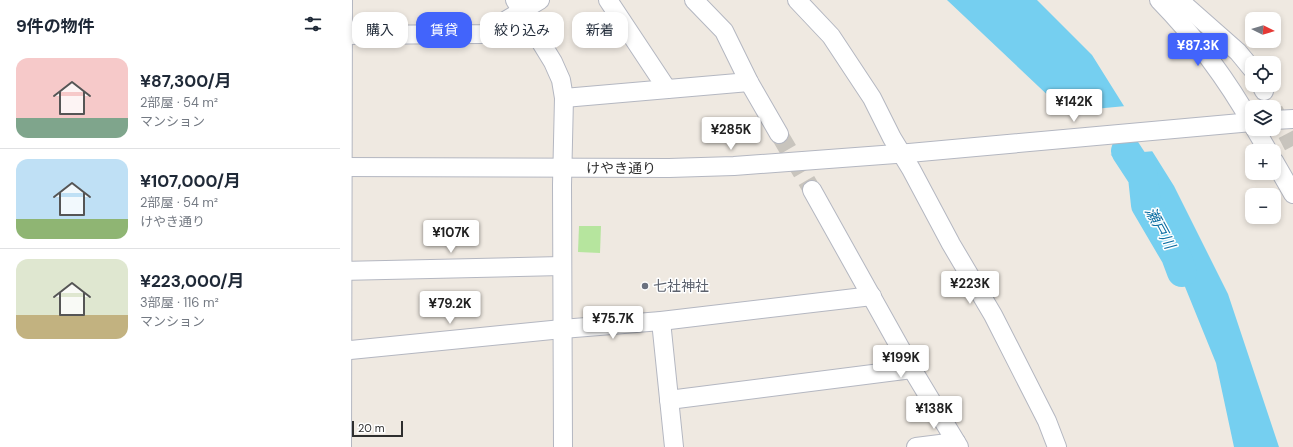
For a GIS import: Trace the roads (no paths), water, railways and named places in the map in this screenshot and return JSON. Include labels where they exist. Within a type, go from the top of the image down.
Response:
[{"type":"street","points":[[342,447],[341,35],[343,0]]},
{"type":"street","points":[[341,35],[483,34],[518,6],[540,0]]},
{"type":"street","points":[[608,0],[667,89]]},
{"type":"street","points":[[694,0],[724,31],[749,82],[780,134]]},
{"type":"street","points":[[797,0],[831,36],[872,98],[905,154],[951,244],[993,315],[1047,421],[1057,447]]},
{"type":"street","points":[[1159,0],[1205,52],[1222,74],[1245,114]]},
{"type":"street","points":[[1179,0],[1238,52],[1245,61]]},
{"type":"street","points":[[518,6],[553,62],[561,80],[564,98],[562,168],[563,447]]},
{"type":"street","points":[[564,98],[749,82]]},
{"type":"street","points":[[1281,120],[1293,119]]},
{"type":"street","name":"けやき通り","points":[[341,167],[562,168],[734,166],[905,154],[1245,125]]},
{"type":"street","points":[[1281,173],[1293,194]]},
{"type":"street","points":[[812,190],[912,369],[957,444],[916,447]]},
{"type":"street","points":[[341,271],[562,266]]},
{"type":"street","points":[[341,351],[562,329],[662,321],[872,296]]},
{"type":"street","points":[[662,321],[674,447]]},
{"type":"street","points":[[669,400],[912,369]]},
{"type":"water","points":[[947,0],[1037,0],[1092,55],[1174,186],[1228,294],[1279,447],[1234,447],[1216,363],[1144,186]]},
{"type":"waterway","name":"瀬戸川","points":[[1126,151],[1143,177],[1146,205],[1176,256],[1182,272]]},
{"type":"tunnel","points":[[1281,123],[1293,146]]},
{"type":"tunnel","points":[[779,134],[812,190]]},
{"type":"place","name":"七社神社","points":[[645,286]]}]
